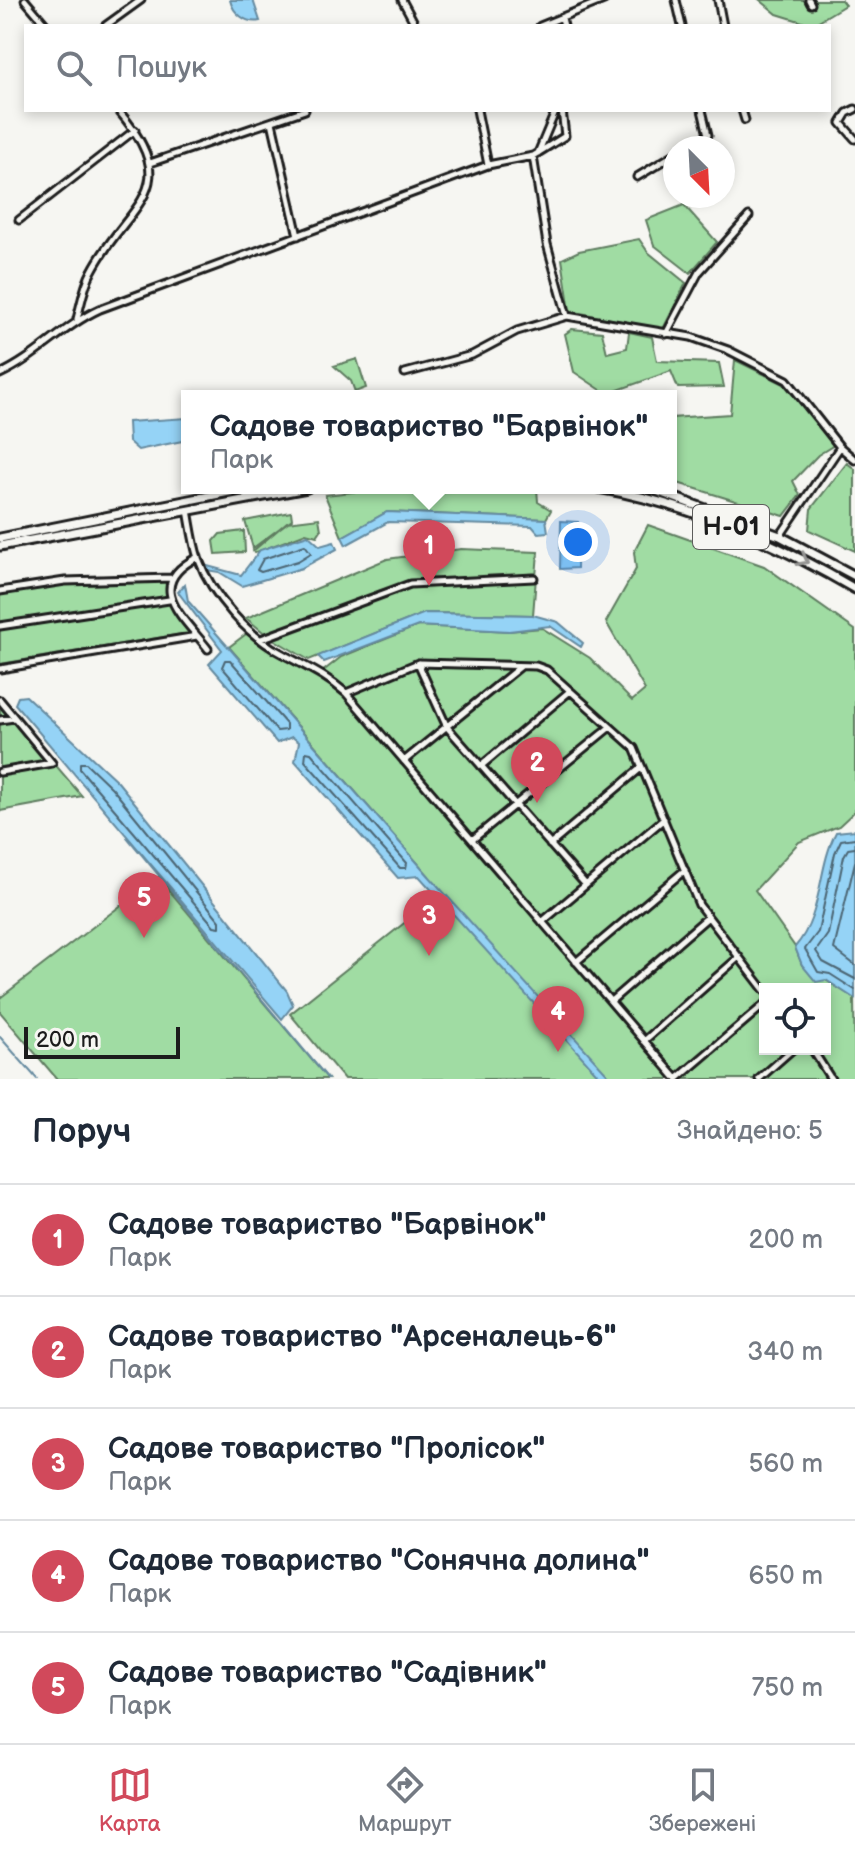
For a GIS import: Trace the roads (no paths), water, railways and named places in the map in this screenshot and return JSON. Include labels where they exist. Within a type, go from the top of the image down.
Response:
[{"type":"main road","points":[[0,538],[219,494]]},
{"type":"main road","points":[[0,546],[273,494]]},
{"type":"main road","name":"Н-01","points":[[624,494],[658,502],[734,528],[795,556],[855,589]]},
{"type":"main road","name":"Н-01","points":[[664,494],[780,536],[855,576]]},
{"type":"street","points":[[25,0],[45,24]]},
{"type":"street","points":[[108,24],[141,0]]},
{"type":"street","points":[[402,0],[415,24]]},
{"type":"street","points":[[546,24],[590,2],[604,0]]},
{"type":"street","points":[[676,0],[682,24]]},
{"type":"street","points":[[718,0],[723,24]]},
{"type":"street","points":[[562,18],[564,24]]},
{"type":"street","points":[[855,109],[847,113],[841,123],[855,139]]},
{"type":"street","points":[[76,320],[91,272],[144,198],[150,163],[147,150],[120,112]]},
{"type":"street","points":[[150,163],[300,112]]},
{"type":"street","points":[[477,112],[488,165]]},
{"type":"street","points":[[555,112],[536,155],[547,244],[567,316]]},
{"type":"street","points":[[0,374],[31,357],[76,320],[488,165],[536,155],[565,136],[562,112]]},
{"type":"street","points":[[702,112],[708,136]]},
{"type":"street","points":[[743,112],[745,120]]},
{"type":"street","points":[[272,122],[298,236]]},
{"type":"street","points":[[19,220],[135,130]]},
{"type":"street","points":[[637,177],[663,161]]},
{"type":"street","points":[[666,334],[699,272],[749,216]]},
{"type":"street","points":[[405,373],[472,355],[517,331],[567,316],[691,337],[728,350],[787,380],[840,447],[855,460]]},
{"type":"street","points":[[780,536],[840,447]]},
{"type":"street","points":[[188,509],[198,557],[210,584],[261,639],[281,654],[322,672],[346,693],[677,1079],[759,1009]]},
{"type":"street","points":[[198,557],[172,578],[167,588],[169,600],[208,649]]},
{"type":"street","points":[[0,591],[65,581],[172,578]]},
{"type":"street","points":[[261,639],[410,584],[534,578]]},
{"type":"street","points":[[0,626],[169,600]]},
{"type":"street","points":[[0,669],[197,636]]},
{"type":"street","points":[[346,693],[418,663],[522,665],[547,670],[634,748],[708,917],[759,983]]},
{"type":"street","points":[[418,663],[447,727],[586,885]]},
{"type":"street","points":[[404,761],[522,665]]},
{"type":"street","points":[[481,766],[570,691]]},
{"type":"street","points":[[0,700],[52,763],[0,772]]},
{"type":"street","points":[[0,720],[15,718]]},
{"type":"street","points":[[472,840],[610,727]]},
{"type":"street","points":[[550,845],[642,767]]},
{"type":"street","points":[[542,922],[664,819]]},
{"type":"street","points":[[576,962],[685,870]]},
{"type":"street","points":[[611,1001],[708,917]]},
{"type":"street","points":[[644,1041],[739,957]]},
{"type":"street","points":[[759,1079],[786,1055]]},
{"type":"street","points":[[816,1055],[831,1079]]},
{"type":"water","points":[[230,0],[253,0],[260,21],[250,21],[241,16]]},
{"type":"water","points":[[181,418],[181,441],[138,450],[129,442],[128,422]]},
{"type":"water","points":[[387,512],[546,519],[548,532],[538,533],[532,526],[388,522],[346,545],[342,537]]},
{"type":"water","points":[[561,521],[578,522],[577,568],[560,569]]},
{"type":"water","points":[[308,535],[320,546],[334,542],[337,549],[302,568],[242,586],[219,572],[207,570],[204,565],[241,575],[260,550]]},
{"type":"water","points":[[185,584],[188,601],[612,1079],[602,1079],[419,876],[398,878],[295,761],[299,742],[292,737],[277,743],[209,664],[222,650],[178,592]]},
{"type":"water","points":[[425,613],[533,615],[558,622],[583,643],[581,647],[550,626],[509,631],[418,626],[324,662],[318,656]]},
{"type":"water","points":[[26,696],[118,782],[287,991],[293,1005],[282,1019],[15,704],[18,697]]},
{"type":"water","points":[[855,830],[855,999],[826,980],[816,982],[802,965],[795,947],[811,921],[836,832]]},
{"type":"waterway","points":[[127,837],[328,1079]]},
{"type":"waterway","points":[[436,894],[449,910]]},
{"type":"waterway","points":[[0,1037],[37,1079]]},
{"type":"place","name":"Садове товариство \"Барвінок\"","points":[[429,586]]},
{"type":"place","name":"Садове товариство \"Арсеналець-6\"","points":[[537,803]]},
{"type":"place","name":"Садове товариство \"Садівник\"","points":[[144,938]]},
{"type":"place","name":"Садове товариство \"Пролісок\"","points":[[429,956]]},
{"type":"place","name":"Садове товариство \"Сонячна долина\"","points":[[558,1052]]}]
